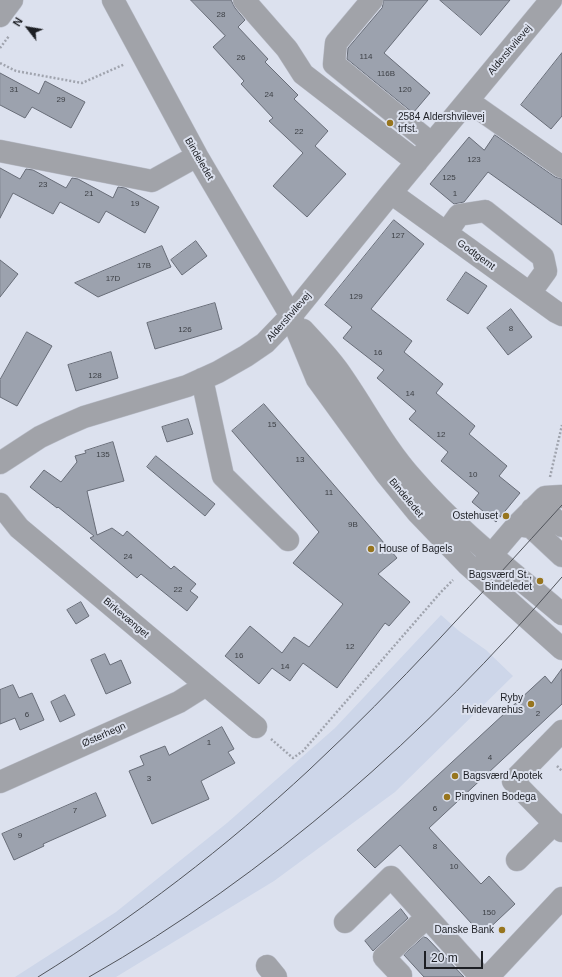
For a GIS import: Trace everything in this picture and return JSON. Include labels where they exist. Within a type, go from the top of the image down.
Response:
[{"type":"street","points":[[0,16],[12,0]]},
{"type":"street","name":"Bindeledet","points":[[112,0],[197,156],[291,316],[317,379],[386,474],[417,512],[472,569],[562,649]]},
{"type":"street","points":[[244,0],[287,49],[303,74],[416,162]]},
{"type":"street","points":[[372,0],[336,42],[334,64],[432,144]]},
{"type":"street","name":"Aldershvilevej","points":[[0,464],[40,437],[78,420],[187,386],[246,356],[266,343],[291,316],[416,162],[551,0]]},
{"type":"street","points":[[468,100],[562,167]]},
{"type":"street","points":[[0,151],[152,181],[197,156]]},
{"type":"street","name":"Godtgemt","points":[[391,193],[556,312],[562,314]]},
{"type":"street","points":[[446,233],[459,215],[485,211],[543,256],[546,271],[530,293]]},
{"type":"street","name":"Bindeledet","points":[[291,316],[336,368],[413,480],[446,514],[492,556],[562,614]]},
{"type":"street","points":[[202,379],[223,476],[288,540]]},
{"type":"street","points":[[472,569],[492,556],[517,525],[546,501]]},
{"type":"street","points":[[546,501],[545,510],[562,526]]},
{"type":"street","name":"Birkevænget","points":[[0,504],[18,528],[256,728]]},
{"type":"street","points":[[517,525],[531,527],[562,556]]},
{"type":"street","name":"Østerhegn","points":[[0,782],[179,702],[206,685]]},
{"type":"street","points":[[518,860],[558,827],[513,781],[562,731]]},
{"type":"street","points":[[345,922],[391,877],[481,977]]},
{"type":"street","points":[[488,977],[562,898]]},
{"type":"street","points":[[401,975],[384,957],[427,917]]},
{"type":"path","points":[[0,63],[16,71],[82,82],[143,57]]},
{"type":"path","points":[[546,501],[562,425]]},
{"type":"path","points":[[256,728],[293,758],[303,751],[441,592],[472,569]]},
{"type":"shaded area","points":[[441,615],[459,631],[486,650],[513,676],[395,792],[274,881],[116,977],[15,977],[116,912],[227,823],[335,728]]},
{"type":"building","points":[[191,0],[231,0],[235,8],[245,20],[238,27],[268,59],[265,62],[298,95],[294,99],[328,131],[315,146],[346,174],[307,217],[273,186],[303,153],[269,121],[273,118],[241,84],[244,81],[213,47],[225,36]]},
{"type":"building","points":[[384,0],[428,0],[384,53],[430,93],[413,113],[347,59],[348,48],[382,8]]},
{"type":"building","points":[[440,0],[510,0],[481,35]]},
{"type":"building","points":[[562,53],[562,116],[551,129],[521,105]]},
{"type":"building","points":[[0,73],[39,94],[45,81],[85,102],[71,128],[32,107],[25,118],[0,105]]},
{"type":"building","points":[[495,135],[555,177],[562,179],[562,225],[488,172],[464,202],[454,204],[430,184],[469,137],[484,150]]},
{"type":"building","points":[[0,168],[20,179],[26,169],[33,170],[66,188],[72,178],[78,179],[113,198],[118,187],[125,188],[159,207],[145,233],[106,211],[99,223],[60,202],[53,214],[13,193],[0,218]]},
{"type":"building","points":[[394,220],[424,244],[371,309],[412,341],[404,352],[443,384],[436,393],[475,426],[469,434],[507,466],[499,476],[520,493],[496,522],[472,502],[479,493],[441,461],[448,452],[409,419],[416,411],[377,378],[384,370],[343,338],[352,327],[325,305]]},
{"type":"building","points":[[196,241],[207,256],[182,275],[171,260]]},
{"type":"building","points":[[162,246],[171,267],[98,297],[75,283]]},
{"type":"building","points":[[0,260],[18,274],[0,297]]},
{"type":"building","points":[[466,272],[487,286],[468,314],[447,300]]},
{"type":"building","points":[[215,303],[222,329],[155,349],[147,323]]},
{"type":"building","points":[[511,309],[532,337],[508,355],[487,328]]},
{"type":"building","points":[[27,332],[52,346],[17,406],[0,397],[0,380]]},
{"type":"building","points":[[111,352],[118,378],[76,391],[68,365]]},
{"type":"building","points":[[264,404],[397,558],[378,574],[410,602],[389,626],[385,623],[337,688],[303,663],[290,681],[272,668],[259,684],[225,656],[250,626],[282,653],[294,637],[309,647],[343,604],[293,563],[319,532],[232,431]]},
{"type":"building","points":[[188,419],[193,434],[167,442],[162,427]]},
{"type":"building","points":[[113,442],[124,481],[87,491],[97,535],[112,528],[123,536],[127,531],[171,569],[174,566],[196,584],[190,591],[198,597],[187,611],[141,574],[137,578],[90,538],[94,536],[30,487],[44,470],[61,482],[77,462],[75,456],[86,453],[85,451]]},
{"type":"building","points":[[156,456],[215,504],[205,516],[147,467]]},
{"type":"building","points":[[81,602],[89,616],[76,624],[67,610]]},
{"type":"building","points":[[105,654],[110,665],[121,660],[131,683],[106,694],[91,660]]},
{"type":"building","points":[[562,669],[562,704],[429,828],[481,884],[489,876],[515,904],[482,935],[400,845],[375,868],[357,850],[545,676],[551,683]]},
{"type":"building","points":[[13,685],[19,698],[32,693],[44,720],[20,730],[15,718],[0,724],[0,690]]},
{"type":"building","points":[[65,695],[75,715],[60,722],[51,702]]},
{"type":"building","points":[[222,727],[234,749],[228,752],[235,763],[201,781],[209,799],[152,824],[129,771],[144,765],[140,756],[165,746],[169,755]]},
{"type":"building","points":[[96,793],[106,816],[43,844],[44,846],[14,860],[2,834]]},
{"type":"building","points":[[401,909],[408,918],[373,951],[365,941]]},
{"type":"building","points":[[424,937],[427,938],[464,977],[424,977],[404,955]]},
{"type":"tram line","points":[[38,977],[110,930],[179,880],[278,799],[375,706],[407,673],[562,505]]},
{"type":"tram line","points":[[89,977],[156,937],[220,893],[283,847],[343,797],[401,745],[457,691],[562,577]]},
{"type":"place","name":"2584 Aldershvilevej trfst.","points":[[390,123]]},
{"type":"place","name":"Ostehuset","points":[[506,516]]},
{"type":"place","name":"House of Bagels","points":[[371,549]]},
{"type":"place","name":"Bagsværd St., Bindeledet","points":[[540,581]]},
{"type":"place","name":"Ryby Hvidevarehus","points":[[531,704]]},
{"type":"place","name":"Bagsværd Apotek","points":[[455,776]]},
{"type":"place","name":"Pingvinen Bodega","points":[[447,797]]},
{"type":"place","name":"Danske Bank","points":[[502,930]]}]
